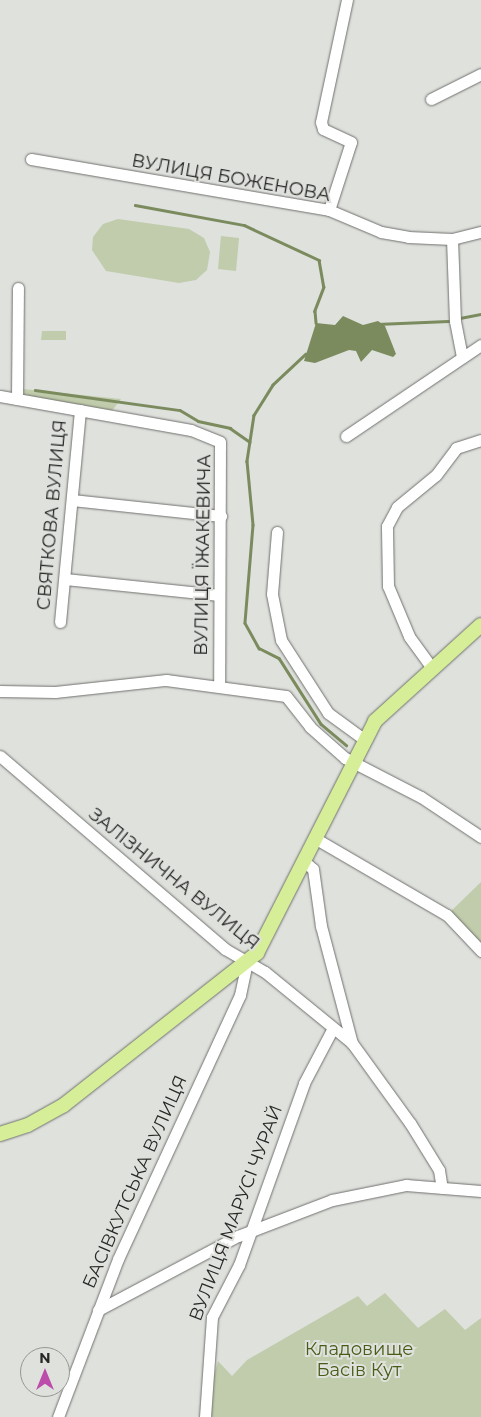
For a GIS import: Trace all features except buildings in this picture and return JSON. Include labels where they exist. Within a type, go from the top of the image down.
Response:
[{"type":"main road","name":"БАСІВКУТСЬКА ВУЛИЦЯ","points":[[0,1134],[64,1105],[247,963],[257,953],[318,840],[353,763],[375,721],[481,625]]},
{"type":"street","points":[[329,210],[351,142],[323,129],[321,122],[347,0]]},
{"type":"street","points":[[431,98],[481,74]]},
{"type":"street","name":"ВУЛИЦЯ БОЖЕНОВА","points":[[31,159],[329,210],[381,232],[452,239],[481,232]]},
{"type":"street","points":[[452,239],[455,321],[462,357]]},
{"type":"street","points":[[17,399],[18,288]]},
{"type":"street","points":[[346,436],[481,345]]},
{"type":"street","name":"ВУЛИЦЯ ЇЖАКЕВИЧА","points":[[0,396],[191,430],[220,442],[219,684]]},
{"type":"street","name":"СВЯТКОВА ВУЛИЦЯ","points":[[60,622],[80,410]]},
{"type":"street","points":[[432,668],[409,636],[388,586],[387,526],[397,507],[436,475],[456,448],[481,440]]},
{"type":"street","points":[[72,500],[221,516]]},
{"type":"street","points":[[277,532],[272,594],[282,640],[328,714],[365,740]]},
{"type":"street","points":[[65,579],[219,595]]},
{"type":"street","points":[[0,691],[55,692],[143,680],[219,684],[286,696],[310,727],[353,763],[421,797],[481,838]]},
{"type":"street","name":"ЗАЛІЗНИЧНА ВУЛИЦЯ","points":[[0,756],[247,963],[265,972],[332,1030],[352,1043],[410,1123],[439,1170],[442,1188]]},
{"type":"street","points":[[318,840],[447,915],[481,951]]},
{"type":"street","name":"ЗАЛІЗНИЧНА ВУЛИЦЯ","points":[[306,863],[314,869],[321,926],[352,1043]]},
{"type":"street","name":"БАСІВКУТСЬКА ВУЛИЦЯ","points":[[58,1417],[98,1310],[240,995],[247,963]]},
{"type":"street","name":"ВУЛИЦЯ МАРУСІ ЧУРАЙ","points":[[205,1417],[212,1318],[253,1229],[304,1082],[332,1030]]},
{"type":"street","points":[[98,1310],[253,1229],[368,1190],[406,1185],[481,1191]]},
{"type":"green space","points":[[118,219],[189,229],[204,238],[210,252],[207,270],[196,280],[179,283],[106,271],[92,250],[93,237],[103,224]]},
{"type":"green space","points":[[221,236],[239,238],[236,271],[218,269]]},
{"type":"green space","points":[[42,331],[66,331],[66,340],[41,340]]},
{"type":"green space","points":[[23,389],[121,399],[111,412],[24,395]]},
{"type":"green space","points":[[481,882],[481,951],[447,915]]},
{"type":"green space","name":"Кладовище Басів Кут","points":[[385,1293],[418,1328],[445,1309],[465,1330],[481,1318],[481,1417],[212,1417],[207,1402],[218,1361],[232,1376],[247,1360],[358,1296],[367,1306]]},
{"type":"shaded area","points":[[343,316],[363,325],[378,321],[385,326],[396,354],[393,357],[372,350],[361,362],[356,351],[349,350],[315,363],[304,361],[316,323],[335,325]]},
{"type":"waterway","points":[[135,205],[244,225],[319,260],[324,287],[315,311],[316,323]]},
{"type":"waterway","points":[[460,318],[481,314]]},
{"type":"waterway","points":[[377,324],[448,321]]},
{"type":"waterway","points":[[306,354],[273,385],[254,415],[247,461],[253,525],[245,623],[259,648],[279,658],[321,724],[346,745]]},
{"type":"waterway","points":[[35,390],[180,410],[198,421],[230,428],[250,442]]}]
